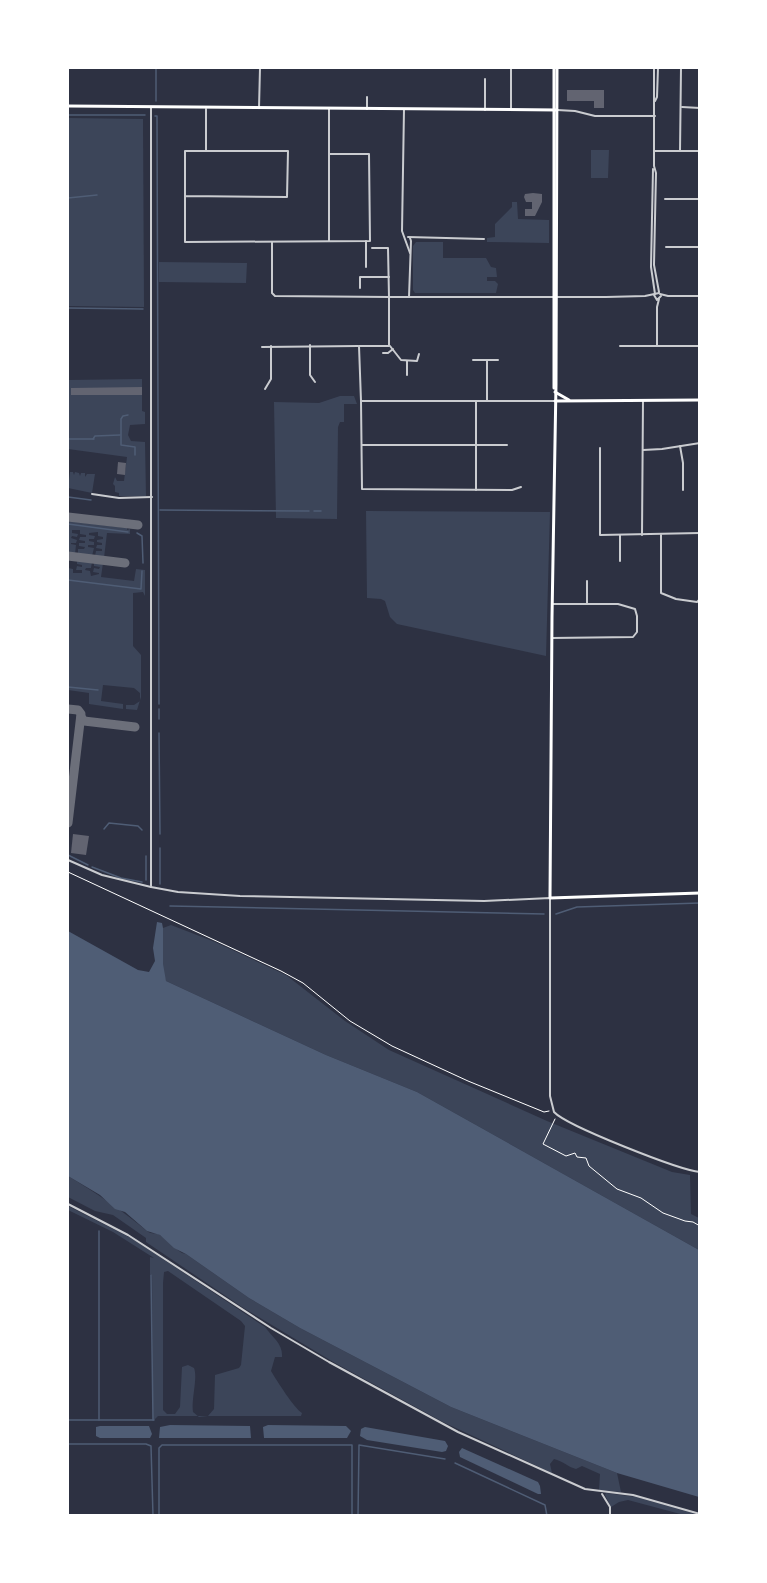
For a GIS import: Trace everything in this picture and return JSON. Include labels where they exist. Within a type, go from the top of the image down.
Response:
[{"type":"main road","points":[[555,68],[553,384],[555,391],[555,543],[552,604],[550,898],[699,893]]},
{"type":"main road","points":[[68,106],[206,109],[555,110]]},
{"type":"main road","points":[[555,391],[562,398],[573,401]]},
{"type":"main road","points":[[555,401],[699,400]]},
{"type":"street","points":[[259,108],[260,68]]},
{"type":"street","points":[[511,68],[511,110]]},
{"type":"street","points":[[656,68],[651,267],[657,296],[657,346]]},
{"type":"street","points":[[680,151],[681,68]]},
{"type":"street","points":[[485,79],[485,110]]},
{"type":"street","points":[[367,97],[367,109]]},
{"type":"street","points":[[151,107],[151,887]]},
{"type":"street","points":[[682,107],[699,108]]},
{"type":"street","points":[[206,109],[206,151]]},
{"type":"street","points":[[329,109],[329,241]]},
{"type":"street","points":[[404,109],[402,234],[410,253]]},
{"type":"street","points":[[555,110],[575,111],[595,116],[655,116]]},
{"type":"street","points":[[185,196],[287,197],[288,151],[185,151],[185,196],[185,242],[368,241]]},
{"type":"street","points":[[654,151],[699,151]]},
{"type":"street","points":[[330,154],[369,154],[366,267]]},
{"type":"street","points":[[665,199],[699,199]]},
{"type":"street","points":[[403,228],[410,240],[410,297]]},
{"type":"street","points":[[405,242],[418,239],[483,239]]},
{"type":"street","points":[[405,242],[410,240]]},
{"type":"street","points":[[272,242],[272,293],[275,296],[699,296]]},
{"type":"street","points":[[666,247],[699,247]]},
{"type":"street","points":[[372,248],[388,248],[389,346]]},
{"type":"street","points":[[360,288],[360,277],[389,277]]},
{"type":"street","points":[[310,345],[310,375],[315,382]]},
{"type":"street","points":[[265,389],[271,379],[271,346]]},
{"type":"street","points":[[359,346],[362,489],[516,490],[521,487]]},
{"type":"street","points":[[262,347],[389,346],[398,358],[407,361],[417,361],[419,354]]},
{"type":"street","points":[[620,346],[699,346]]},
{"type":"street","points":[[383,352],[393,349]]},
{"type":"street","points":[[473,360],[498,360]]},
{"type":"street","points":[[487,360],[487,401]]},
{"type":"street","points":[[407,361],[407,375]]},
{"type":"street","points":[[642,535],[643,400]]},
{"type":"street","points":[[361,401],[555,401]]},
{"type":"street","points":[[476,401],[476,490]]},
{"type":"street","points":[[643,450],[699,443]]},
{"type":"street","points":[[362,445],[507,445]]},
{"type":"street","points":[[680,446],[683,463],[683,490]]},
{"type":"street","points":[[600,448],[600,535],[699,533]]},
{"type":"street","points":[[92,494],[118,498],[152,497]]},
{"type":"street","points":[[620,535],[620,561]]},
{"type":"street","points":[[661,535],[661,593],[676,599],[698,600]]},
{"type":"street","points":[[587,581],[587,604]]},
{"type":"street","points":[[552,604],[618,604],[631,607],[636,611],[637,623],[637,632],[630,637],[552,638]]},
{"type":"street","points":[[68,860],[108,877],[178,892],[240,896],[484,901],[550,898],[551,1110],[573,1124],[682,1169],[699,1172]]},
{"type":"street","points":[[68,1204],[128,1235],[271,1328],[429,1417],[585,1489],[633,1495],[699,1514]]},
{"type":"street","points":[[601,1492],[610,1508],[610,1515]]},
{"type":"path","points":[[68,872],[281,971],[303,983],[350,1021],[412,1056],[544,1112],[551,1110]]},
{"type":"path","points":[[556,1115],[543,1144],[566,1156],[575,1154],[577,1157],[585,1158],[590,1166],[617,1189],[641,1198],[663,1213],[699,1226]]},
{"type":"shaded area","points":[[68,118],[143,119],[144,307],[68,306]]},
{"type":"shaded area","points":[[591,150],[609,150],[608,178],[591,178]]},
{"type":"shaded area","points":[[512,202],[517,202],[518,219],[549,220],[549,243],[487,242],[487,238],[495,237],[495,224],[512,207]]},
{"type":"shaded area","points":[[416,242],[443,242],[443,258],[486,258],[491,267],[496,268],[497,277],[487,277],[487,281],[495,281],[498,284],[496,293],[415,293],[413,290],[413,246]]},
{"type":"shaded area","points":[[159,262],[247,263],[246,283],[159,282]]},
{"type":"shaded area","points":[[142,379],[142,411],[145,412],[145,424],[130,425],[128,435],[131,441],[145,442],[146,496],[119,496],[113,484],[115,477],[117,481],[124,481],[127,457],[68,449],[68,380]]},
{"type":"shaded area","points":[[340,396],[354,396],[357,404],[344,404],[344,422],[340,422],[338,427],[337,519],[276,518],[274,402],[319,403]]},
{"type":"shaded area","points":[[70,472],[74,475],[75,472],[79,473],[80,476],[81,473],[85,473],[85,477],[87,474],[95,474],[92,493],[68,488]]},
{"type":"shaded area","points":[[366,511],[550,512],[546,656],[397,624],[390,617],[385,601],[367,598]]},
{"type":"shaded area","points":[[68,521],[127,528],[127,530],[130,529],[130,534],[107,533],[104,558],[95,556],[96,551],[102,551],[96,548],[97,545],[102,545],[97,540],[103,539],[98,536],[98,532],[89,533],[95,536],[94,539],[89,539],[94,542],[94,545],[88,545],[94,548],[92,556],[78,554],[78,549],[85,547],[79,546],[79,543],[85,543],[79,540],[80,537],[86,537],[86,535],[80,534],[80,530],[72,530],[72,533],[78,534],[77,537],[72,536],[71,538],[77,540],[76,543],[71,543],[76,545],[75,554],[68,553]]},
{"type":"shaded area","points":[[77,560],[92,562],[91,568],[85,570],[90,571],[91,576],[99,574],[93,572],[94,568],[99,569],[100,567],[94,566],[94,562],[103,563],[101,577],[134,581],[136,569],[145,570],[145,596],[143,592],[133,593],[133,646],[141,655],[140,700],[140,693],[134,688],[103,685],[101,701],[123,704],[123,709],[89,704],[89,693],[68,690],[68,568],[73,569],[73,573],[82,573],[82,570],[76,570],[77,566],[82,567],[77,564]]},
{"type":"shaded area","points":[[140,701],[137,710],[126,709],[126,705],[134,705]]},
{"type":"shaded area","points":[[157,922],[162,923],[163,928],[163,964],[166,981],[326,1055],[417,1092],[699,1250],[699,1497],[617,1473],[451,1407],[300,1328],[249,1298],[174,1248],[160,1235],[147,1231],[125,1212],[115,1209],[100,1195],[68,1176],[68,931],[138,970],[149,972],[155,961],[153,948]]},
{"type":"shaded area","points":[[171,925],[215,942],[286,975],[345,1021],[389,1050],[547,1121],[672,1172],[690,1175],[691,1214],[699,1218],[699,1250],[417,1092],[326,1055],[166,981],[162,962],[163,928]]},
{"type":"shaded area","points":[[68,1176],[109,1202],[149,1232],[160,1235],[179,1251],[249,1298],[300,1328],[451,1407],[617,1473],[621,1492],[599,1490],[600,1474],[582,1466],[576,1469],[554,1459],[550,1464],[552,1473],[443,1422],[335,1363],[242,1307],[146,1242],[146,1238],[113,1215],[95,1211],[68,1197]]},
{"type":"shaded area","points":[[68,1206],[133,1239],[265,1327],[282,1352],[282,1357],[275,1357],[271,1371],[290,1400],[302,1413],[301,1416],[208,1416],[214,1409],[215,1375],[239,1368],[241,1365],[245,1326],[168,1271],[164,1272],[163,1283],[163,1410],[167,1414],[175,1414],[180,1407],[182,1367],[188,1365],[194,1368],[195,1372],[193,1412],[198,1416],[158,1416],[153,1421],[150,1257],[154,1258],[113,1232],[68,1210]]},
{"type":"shaded area","points":[[170,1425],[250,1426],[251,1438],[159,1438],[160,1427]]},
{"type":"shaded area","points":[[268,1425],[346,1426],[351,1431],[347,1438],[264,1438],[263,1427]]},
{"type":"shaded area","points":[[149,1426],[152,1434],[150,1438],[100,1438],[96,1436],[96,1427]]},
{"type":"shaded area","points":[[365,1427],[445,1441],[448,1446],[446,1451],[442,1452],[367,1440],[360,1436],[361,1429]]},
{"type":"shaded area","points":[[462,1448],[538,1482],[541,1494],[460,1457],[459,1452]]},
{"type":"shaded area","points":[[606,1493],[636,1497],[699,1515],[684,1515],[628,1500],[611,1507]]},
{"type":"building","points":[[567,90],[604,90],[604,108],[594,108],[594,101],[567,101]]},
{"type":"building","points":[[525,194],[542,194],[542,202],[535,216],[525,216],[525,209],[532,209],[532,202],[526,202]]},
{"type":"building","points":[[142,387],[142,395],[71,395],[71,388]]},
{"type":"building","points":[[118,462],[126,463],[125,475],[117,474]]},
{"type":"building","points":[[73,834],[89,836],[86,855],[71,853]]},
{"type":"waterway","points":[[156,68],[156,101]]},
{"type":"waterway","points":[[68,115],[145,115]]},
{"type":"waterway","points":[[155,116],[157,116],[159,704]]},
{"type":"waterway","points":[[68,198],[97,195]]},
{"type":"waterway","points":[[68,308],[143,309]]},
{"type":"waterway","points":[[128,415],[121,419],[121,445],[135,447],[135,455]]},
{"type":"waterway","points":[[93,439],[95,436],[120,435]]},
{"type":"waterway","points":[[68,439],[94,439]]},
{"type":"waterway","points":[[68,497],[91,500]]},
{"type":"waterway","points":[[160,510],[309,511]]},
{"type":"waterway","points":[[314,511],[321,511]]},
{"type":"waterway","points":[[68,524],[128,532]]},
{"type":"waterway","points":[[137,533],[142,536],[143,563]]},
{"type":"waterway","points":[[68,580],[141,589],[142,571]]},
{"type":"waterway","points":[[68,687],[98,690]]},
{"type":"waterway","points":[[159,709],[159,719]]},
{"type":"waterway","points":[[159,733],[160,834]]},
{"type":"waterway","points":[[104,829],[109,823],[138,826],[142,830]]},
{"type":"waterway","points":[[160,848],[160,884]]},
{"type":"waterway","points":[[68,855],[88,865]]},
{"type":"waterway","points":[[146,856],[146,880]]},
{"type":"waterway","points":[[92,867],[121,878],[142,882]]},
{"type":"waterway","points":[[556,914],[577,907],[700,903]]},
{"type":"waterway","points":[[170,906],[544,914]]},
{"type":"waterway","points":[[99,1231],[99,1420]]},
{"type":"waterway","points":[[151,1275],[153,1420]]},
{"type":"waterway","points":[[68,1420],[154,1420]]},
{"type":"waterway","points":[[68,1444],[146,1444],[151,1446],[153,1516]]},
{"type":"waterway","points":[[159,1516],[159,1448],[162,1445],[352,1445],[352,1516]]},
{"type":"waterway","points":[[358,1516],[359,1445],[445,1459]]},
{"type":"waterway","points":[[455,1463],[545,1505],[547,1516]]},
{"type":"taxiway","points":[[68,517],[138,525]]},
{"type":"taxiway","points":[[68,556],[125,563]]},
{"type":"taxiway","points":[[68,709],[78,710],[81,714],[68,823]]},
{"type":"taxiway","points":[[81,717],[84,721],[135,727]]}]
